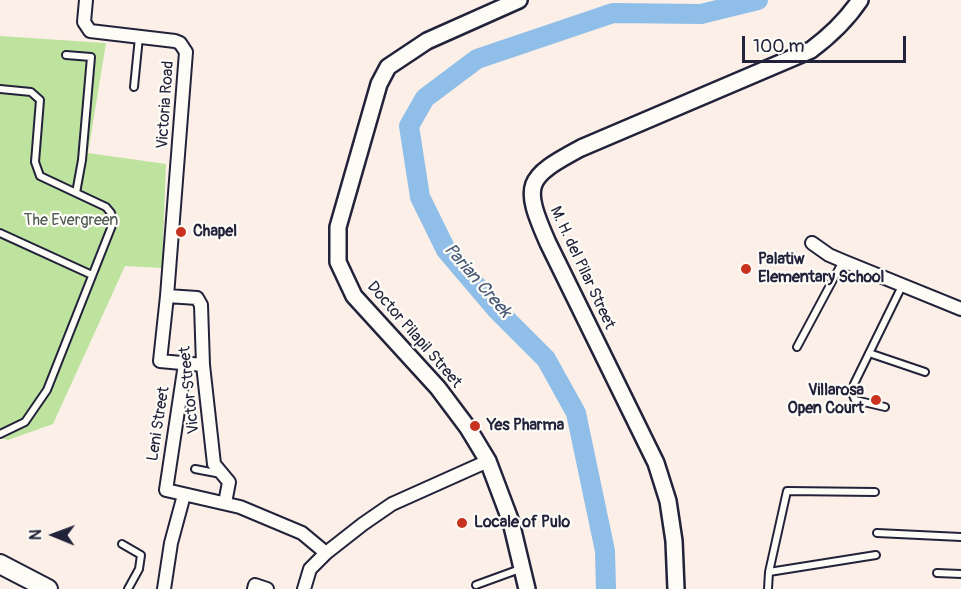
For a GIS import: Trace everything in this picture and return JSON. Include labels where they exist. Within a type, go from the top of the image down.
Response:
[{"type":"main road","points":[[0,564],[48,589]]},
{"type":"street","name":"Victoria Road","points":[[86,0],[84,22],[87,29],[93,32],[139,37],[180,44],[184,47],[186,57],[167,296]]},
{"type":"street","name":"Doctor Pilapil Street","points":[[519,0],[427,41],[388,67],[380,84],[338,227],[338,262],[354,296],[438,388],[468,428],[488,461],[511,522],[527,589]]},
{"type":"street","name":"M. H. del Pilar Street","points":[[676,589],[674,541],[668,501],[655,457],[544,233],[532,202],[535,179],[555,162],[606,136],[811,50],[834,33],[860,0]]},
{"type":"street","points":[[812,243],[843,261],[961,309]]},
{"type":"street","points":[[167,296],[160,361],[203,365]]},
{"type":"street","name":"Victor Street","points":[[167,296],[197,298],[201,305],[203,365],[214,464],[229,482],[225,503]]},
{"type":"street","name":"Leni Street","points":[[184,495],[166,490],[185,364]]},
{"type":"street","points":[[304,589],[310,569],[326,553],[392,504],[488,461]]},
{"type":"street","points":[[164,589],[171,543],[184,495],[240,507],[302,533],[326,553]]},
{"type":"street","points":[[254,589],[255,585],[267,589]]},
{"type":"lane","points":[[134,87],[139,37]]},
{"type":"lane","points":[[66,55],[91,57],[82,160],[76,193]]},
{"type":"lane","points":[[0,88],[31,92],[40,100],[35,162],[40,176],[106,207],[113,223],[47,390],[25,422],[0,434]]},
{"type":"lane","points":[[0,233],[92,275]]},
{"type":"lane","points":[[797,347],[843,261]]},
{"type":"lane","points":[[885,407],[855,400],[852,393],[854,384],[902,286]]},
{"type":"lane","points":[[869,353],[925,372]]},
{"type":"lane","points":[[195,469],[223,474]]},
{"type":"lane","points":[[768,589],[769,572],[787,491],[874,492]]},
{"type":"lane","points":[[877,533],[961,537]]},
{"type":"lane","points":[[122,544],[141,555],[139,569],[128,589]]},
{"type":"lane","points":[[769,572],[876,555]]},
{"type":"lane","points":[[476,585],[522,568]]},
{"type":"lane","points":[[937,573],[961,574]]},
{"type":"green space","name":"The Evergreen","points":[[0,36],[106,43],[88,153],[166,164],[162,268],[125,266],[53,424],[8,440],[0,438]]},
{"type":"waterway","name":"Parian Creek","points":[[606,589],[605,551],[576,413],[546,359],[497,310],[446,250],[420,197],[409,126],[425,98],[477,59],[613,13],[701,14],[758,0]]},
{"type":"place","name":"Chapel","points":[[181,232]]},
{"type":"place","name":"Palatiw Elementary School","points":[[746,269]]},
{"type":"place","name":"Villarosa Open Court","points":[[876,400]]},
{"type":"place","name":"Yes Pharma","points":[[475,426]]},
{"type":"place","name":"Locale of Pulo","points":[[462,523]]}]
